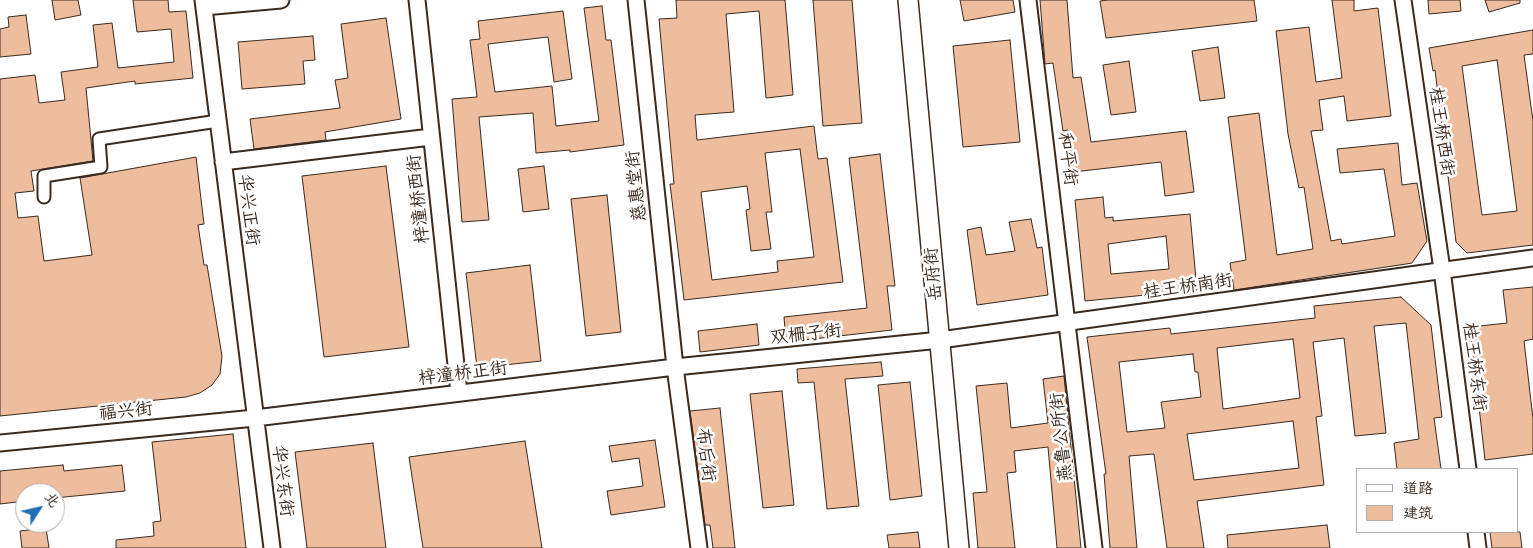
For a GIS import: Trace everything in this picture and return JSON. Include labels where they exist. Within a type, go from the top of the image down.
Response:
[{"type":"street","points":[[204,4],[281,0]]},
{"type":"street","name":"梓潼桥西街","points":[[417,0],[459,393]]},
{"type":"street","name":"慈惠堂街","points":[[636,0],[675,368]]},
{"type":"street","name":"岳府街","points":[[908,0],[959,548]]},
{"type":"street","name":"和平街","points":[[1028,0],[1068,323]]},
{"type":"street","name":"桂王桥西街","points":[[1403,0],[1442,270]]},
{"type":"street","name":"华兴正街","points":[[204,4],[255,418]]},
{"type":"street","points":[[44,197],[44,176],[101,167],[99,139],[218,121]]},
{"type":"street","points":[[223,162],[432,136]]},
{"type":"street","name":"桂王桥南街","points":[[940,340],[1533,258]]},
{"type":"street","name":"桂王桥东街","points":[[1442,270],[1468,468]]},
{"type":"street","name":"燕鲁公所街","points":[[1068,323],[1094,548]]},
{"type":"street","name":"双栅子街","points":[[675,368],[940,340]]},
{"type":"street","name":"梓潼桥正街","points":[[255,418],[675,368]]},
{"type":"street","name":"布后街","points":[[675,368],[698,548]]},
{"type":"street","name":"福兴街","points":[[0,443],[255,418]]},
{"type":"street","name":"华兴东街","points":[[255,418],[272,548]]},
{"type":"street","points":[[1476,533],[1478,548]]},
{"type":"building","points":[[52,0],[78,0],[81,15],[55,20]]},
{"type":"building","points":[[133,0],[168,0],[169,12],[186,11],[193,78],[135,84],[135,81],[86,88],[93,161],[31,171],[34,191],[15,193],[18,218],[38,216],[44,261],[92,255],[80,178],[196,157],[204,224],[198,225],[204,265],[207,265],[222,356],[220,374],[212,385],[200,393],[186,397],[0,416],[0,79],[35,75],[39,103],[65,100],[61,72],[98,67],[93,25],[112,23],[118,68],[174,62],[171,29],[137,32]]},
{"type":"building","points":[[676,0],[785,0],[793,95],[766,98],[759,11],[726,14],[734,112],[695,115],[697,140],[814,126],[818,159],[827,158],[843,282],[684,300],[670,184],[674,184],[659,19],[677,18]],"holes":[[[800,149],[814,257],[777,261],[778,272],[712,280],[701,192],[747,186],[750,209],[746,210],[751,251],[771,249],[766,212],[772,212],[765,153]]]},
{"type":"building","points":[[813,0],[852,0],[862,123],[823,126]]},
{"type":"building","points":[[960,0],[1013,0],[1015,12],[964,21]]},
{"type":"building","points":[[1040,0],[1067,0],[1073,78],[1081,77],[1091,142],[1186,131],[1194,192],[1165,196],[1161,162],[1073,172],[1068,130],[1063,131],[1053,63],[1045,64]]},
{"type":"building","points":[[1254,0],[1257,21],[1106,38],[1100,1]]},
{"type":"building","points":[[1332,0],[1354,0],[1354,11],[1378,8],[1391,116],[1347,121],[1344,96],[1319,100],[1323,130],[1311,131],[1331,241],[1341,239],[1342,244],[1395,236],[1384,169],[1340,173],[1337,149],[1398,143],[1402,185],[1417,183],[1427,241],[1412,263],[1234,290],[1230,263],[1246,260],[1228,117],[1259,113],[1277,255],[1313,249],[1304,187],[1299,188],[1288,134],[1276,31],[1309,27],[1316,82],[1342,78]]},
{"type":"building","points":[[1428,0],[1460,0],[1461,11],[1429,14]]},
{"type":"building","points":[[1485,0],[1520,0],[1520,3],[1489,12]]},
{"type":"building","points":[[602,6],[606,40],[611,40],[624,145],[570,152],[570,150],[536,153],[533,113],[479,117],[489,220],[462,222],[452,99],[477,97],[470,40],[480,39],[478,21],[563,11],[572,79],[554,82],[548,37],[488,44],[495,92],[552,86],[556,126],[599,121],[584,8]]},
{"type":"building","points":[[26,15],[31,54],[0,57],[0,29],[9,27],[8,17]]},
{"type":"building","points":[[386,18],[401,119],[325,132],[326,140],[254,149],[250,119],[340,108],[335,80],[348,78],[341,24]]},
{"type":"building","points":[[1533,30],[1533,54],[1524,55],[1533,121],[1533,245],[1467,253],[1456,242],[1435,70],[1433,71],[1429,48]],"holes":[[[1497,60],[1517,211],[1482,215],[1462,66]]]},
{"type":"building","points":[[313,36],[315,60],[303,61],[305,84],[242,89],[238,42]]},
{"type":"building","points":[[1010,40],[1020,142],[963,147],[953,46]]},
{"type":"building","points":[[1218,47],[1225,98],[1200,101],[1192,51]]},
{"type":"building","points":[[1129,61],[1136,112],[1111,115],[1103,65]]},
{"type":"building","points":[[880,154],[895,286],[887,286],[892,330],[786,342],[784,317],[867,308],[849,158]]},
{"type":"building","points":[[386,166],[409,347],[324,357],[302,176]]},
{"type":"building","points":[[544,166],[549,209],[523,212],[518,169]]},
{"type":"building","points":[[607,195],[621,332],[586,336],[571,199]]},
{"type":"building","points":[[1103,197],[1105,218],[1113,217],[1113,221],[1190,214],[1197,290],[1085,301],[1075,200]],"holes":[[[1166,236],[1169,269],[1111,274],[1108,244]]]},
{"type":"building","points":[[1031,219],[1037,248],[1042,247],[1048,295],[977,305],[967,230],[981,227],[986,255],[1015,251],[1009,222]]},
{"type":"building","points":[[530,265],[541,361],[477,368],[466,273]]},
{"type":"building","points":[[1533,287],[1533,339],[1524,341],[1533,419],[1533,454],[1485,460],[1470,327],[1507,323],[1503,290]]},
{"type":"building","points":[[1401,297],[1431,325],[1442,417],[1434,418],[1441,468],[1397,468],[1394,443],[1419,439],[1406,323],[1374,326],[1386,433],[1355,436],[1344,338],[1313,342],[1322,416],[1316,417],[1324,485],[1197,501],[1204,548],[1167,548],[1154,454],[1129,456],[1137,548],[1110,548],[1104,474],[1106,474],[1087,337],[1170,328],[1171,334],[1315,318],[1314,306]],"holes":[[[1293,339],[1300,398],[1223,409],[1217,348]],[[1193,354],[1195,372],[1198,372],[1201,397],[1161,402],[1165,428],[1127,432],[1119,362]],[[1293,421],[1299,468],[1194,480],[1187,434]]]},
{"type":"building","points":[[757,324],[759,345],[700,352],[698,331]]},
{"type":"building","points":[[881,362],[883,376],[845,379],[859,506],[827,509],[814,382],[798,383],[797,369]]},
{"type":"building","points":[[1064,376],[1081,548],[1057,548],[1048,447],[1014,451],[1016,472],[1007,473],[1015,548],[978,548],[973,493],[987,492],[976,386],[1007,383],[1011,428],[1048,423],[1043,379]]},
{"type":"building","points":[[910,382],[922,496],[890,500],[878,385]]},
{"type":"building","points":[[782,391],[794,505],[763,508],[750,394]]},
{"type":"building","points":[[720,408],[735,548],[713,548],[710,525],[705,525],[690,411]]},
{"type":"building","points":[[233,434],[246,548],[116,548],[116,540],[154,536],[153,522],[161,521],[152,442]]},
{"type":"building","points":[[655,440],[665,507],[611,515],[607,491],[643,486],[639,458],[612,462],[609,446]]},
{"type":"building","points":[[525,441],[542,548],[423,548],[409,457]]},
{"type":"building","points":[[373,443],[386,548],[307,548],[295,452]]},
{"type":"building","points":[[63,465],[64,471],[122,465],[125,491],[65,497],[65,483],[15,483],[15,502],[0,504],[0,471]]},
{"type":"building","points":[[1327,525],[1330,548],[1228,548],[1227,535]]},
{"type":"building","points":[[918,532],[920,548],[889,548],[887,535]]},
{"type":"building","points":[[1520,532],[1522,548],[1492,548],[1490,533]]},
{"type":"building","points":[[20,533],[47,533],[49,548],[22,548]]}]
